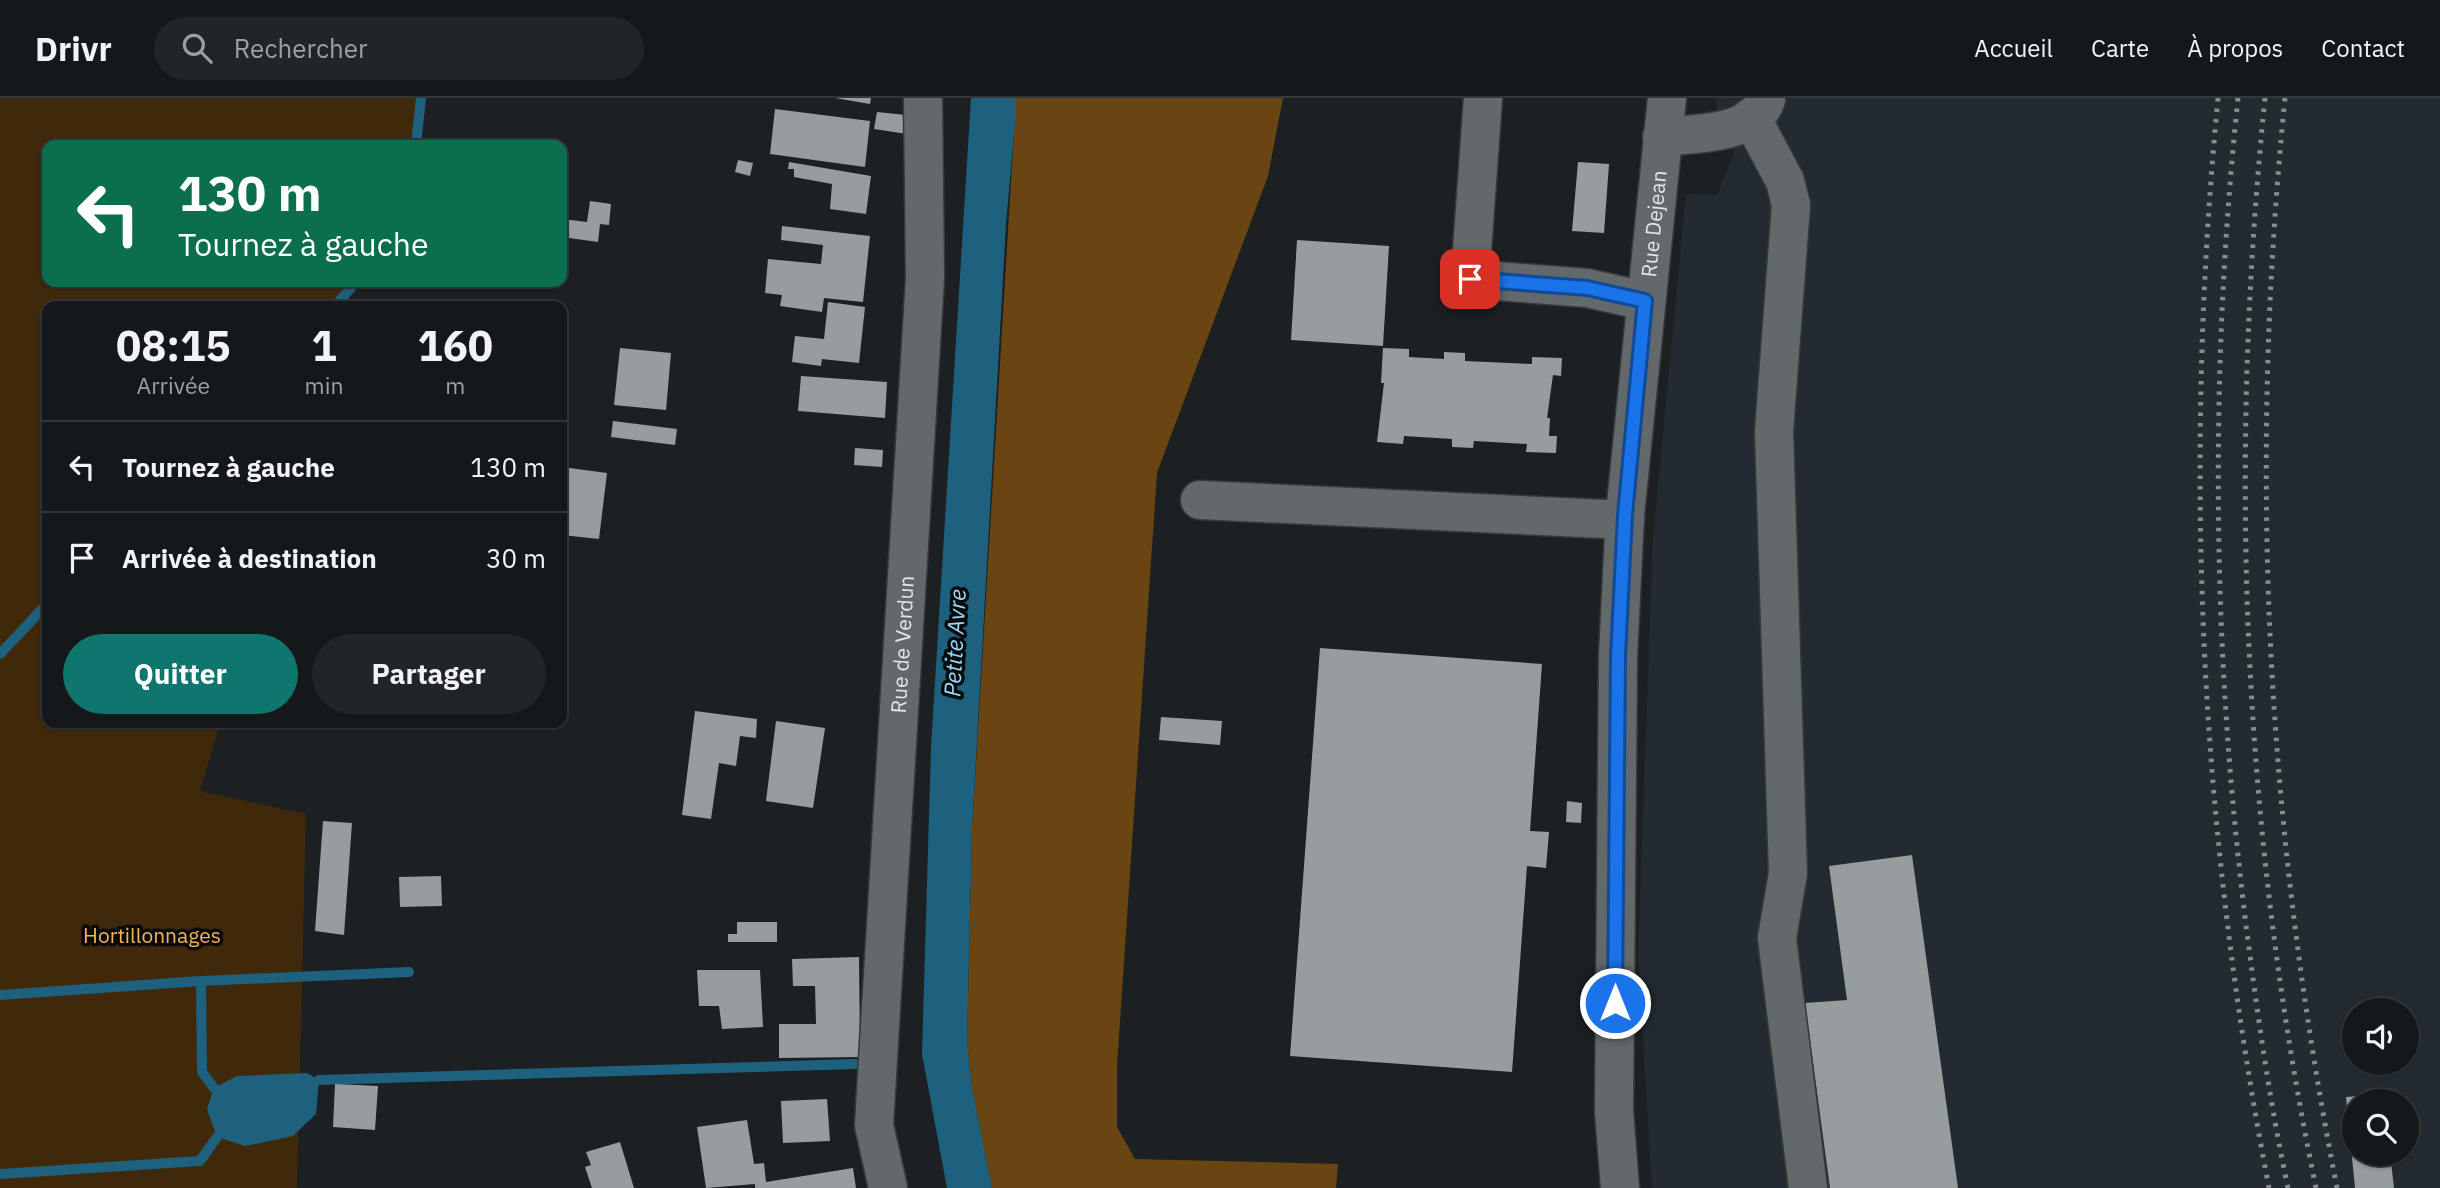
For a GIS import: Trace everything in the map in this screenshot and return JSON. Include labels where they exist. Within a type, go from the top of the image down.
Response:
[{"type":"street","name":"Rue de Verdun","points":[[888,1188],[874,1125],[925,278],[923,98]]},
{"type":"street","points":[[1483,98],[1470,279],[1587,288],[1645,301]]},
{"type":"street","points":[[1659,109],[1730,130],[1759,108],[1791,205],[1774,431],[1788,873],[1777,938],[1808,1188]]},
{"type":"street","name":"Rue Dejean","points":[[1620,1188],[1614,1111],[1615,788],[1625,520],[1659,109]]},
{"type":"street","points":[[1199,500],[1625,520]]},
{"type":"shaded area","points":[[1016,98],[1283,98],[1268,176],[1157,473],[1117,1066],[1117,1127],[1135,1159],[1338,1164],[1336,1188],[992,1188],[972,1088],[967,1041],[972,830]]},
{"type":"shaded area","points":[[1716,98],[2440,98],[2440,1188],[1652,1188],[1638,955],[1653,538],[1686,194],[1717,195],[1734,153],[1728,112],[1717,110]]},
{"type":"green space","name":"Hortillonnages","points":[[0,98],[421,98],[417,140],[42,140],[42,287],[352,287],[339,301],[42,301],[42,728],[219,728],[200,791],[306,814],[297,1188],[0,1188]]},
{"type":"water","name":"Petite Avre","points":[[971,98],[1016,98],[1016,110],[1006,224],[972,830],[967,1041],[972,1088],[992,1188],[947,1188],[922,1054],[931,747]]},
{"type":"water","points":[[307,1073],[319,1080],[316,1114],[293,1136],[245,1146],[217,1137],[207,1109],[214,1088],[237,1076]]},
{"type":"building","points":[[835,98],[871,98],[870,104]]},
{"type":"building","points":[[775,109],[870,121],[865,167],[770,154]]},
{"type":"building","points":[[877,112],[906,115],[907,134],[874,129]]},
{"type":"building","points":[[738,160],[753,163],[750,176],[735,172]]},
{"type":"building","points":[[789,162],[871,176],[866,214],[830,209],[832,184],[794,177],[794,169],[788,169]]},
{"type":"building","points":[[1578,162],[1609,164],[1604,233],[1572,231]]},
{"type":"building","points":[[590,201],[611,204],[609,225],[600,224],[598,242],[567,238],[567,220],[587,222]]},
{"type":"building","points":[[782,226],[870,236],[863,302],[824,298],[822,312],[780,306],[782,295],[765,293],[768,259],[821,264],[823,245],[781,240]]},
{"type":"building","points":[[1297,240],[1389,246],[1383,346],[1291,340]]},
{"type":"building","points":[[828,302],[865,307],[859,363],[822,359],[821,366],[792,362],[795,336],[824,339]]},
{"type":"building","points":[[620,348],[671,353],[666,410],[614,405]]},
{"type":"building","points":[[1383,348],[1409,349],[1409,357],[1444,359],[1444,352],[1465,353],[1465,361],[1532,364],[1532,357],[1562,358],[1561,376],[1553,375],[1547,418],[1550,418],[1549,436],[1557,436],[1556,453],[1526,452],[1527,444],[1474,441],[1473,448],[1452,447],[1452,439],[1404,436],[1403,444],[1377,442],[1384,383],[1381,383]]},
{"type":"building","points":[[801,376],[887,382],[885,418],[798,411]]},
{"type":"building","points":[[613,421],[677,429],[675,445],[611,437]]},
{"type":"building","points":[[855,448],[883,450],[882,467],[854,465]]},
{"type":"building","points":[[567,468],[607,473],[599,539],[567,536]]},
{"type":"building","points":[[1320,648],[1542,664],[1530,831],[1549,832],[1546,868],[1527,866],[1512,1072],[1290,1056]]},
{"type":"building","points":[[695,711],[757,719],[756,738],[740,736],[736,766],[719,763],[711,819],[682,815]]},
{"type":"building","points":[[1161,717],[1222,721],[1220,745],[1159,740]]},
{"type":"building","points":[[776,721],[825,728],[813,808],[766,801]]},
{"type":"building","points":[[1567,801],[1582,803],[1581,823],[1566,822]]},
{"type":"building","points":[[323,821],[352,823],[344,935],[315,931]]},
{"type":"building","points":[[1912,855],[1958,1188],[1830,1188],[1805,1003],[1847,1000],[1829,866]]},
{"type":"building","points":[[441,876],[442,906],[400,907],[399,877]]},
{"type":"building","points":[[737,922],[777,922],[777,942],[728,942],[728,934],[737,934]]},
{"type":"building","points":[[859,957],[860,1057],[779,1058],[779,1024],[816,1024],[815,986],[793,986],[792,959]]},
{"type":"building","points":[[697,970],[760,970],[763,1027],[722,1029],[719,1006],[699,1006]]},
{"type":"building","points":[[335,1084],[378,1086],[375,1130],[333,1127]]},
{"type":"building","points":[[827,1099],[830,1141],[783,1143],[781,1101]]},
{"type":"building","points":[[747,1120],[754,1164],[764,1163],[766,1182],[853,1168],[856,1188],[755,1188],[755,1184],[706,1188],[697,1127]]},
{"type":"building","points":[[620,1142],[634,1188],[592,1188],[585,1167],[591,1165],[586,1152]]},
{"type":"building","points":[[2353,1166],[2391,1166],[2394,1188],[2355,1188]]},
{"type":"waterway","points":[[417,140],[421,98]]},
{"type":"waterway","points":[[339,301],[352,287]]},
{"type":"waterway","points":[[0,654],[42,609]]},
{"type":"waterway","points":[[0,995],[201,981],[409,972]]},
{"type":"waterway","points":[[201,981],[202,1072],[214,1088]]},
{"type":"waterway","points":[[319,1080],[855,1064]]},
{"type":"waterway","points":[[0,1174],[200,1161],[217,1137]]},
{"type":"railway","points":[[2218,98],[2207,235],[2201,372],[2200,509],[2204,645],[2213,781],[2227,917],[2245,1052],[2269,1188]]},
{"type":"railway","points":[[2238,98],[2222,307],[2218,516],[2221,620],[2235,829],[2247,933],[2265,1061],[2288,1188]]},
{"type":"railway","points":[[2265,98],[2247,372],[2245,508],[2249,645],[2258,782],[2272,918],[2291,1053],[2316,1188]]},
{"type":"railway","points":[[2285,98],[2274,236],[2268,373],[2266,509],[2270,645],[2294,916],[2313,1052],[2337,1188]]},
{"type":"route","points":[[1470,279],[1587,288],[1645,301],[1625,515],[1618,656],[1615,1003]]}]
